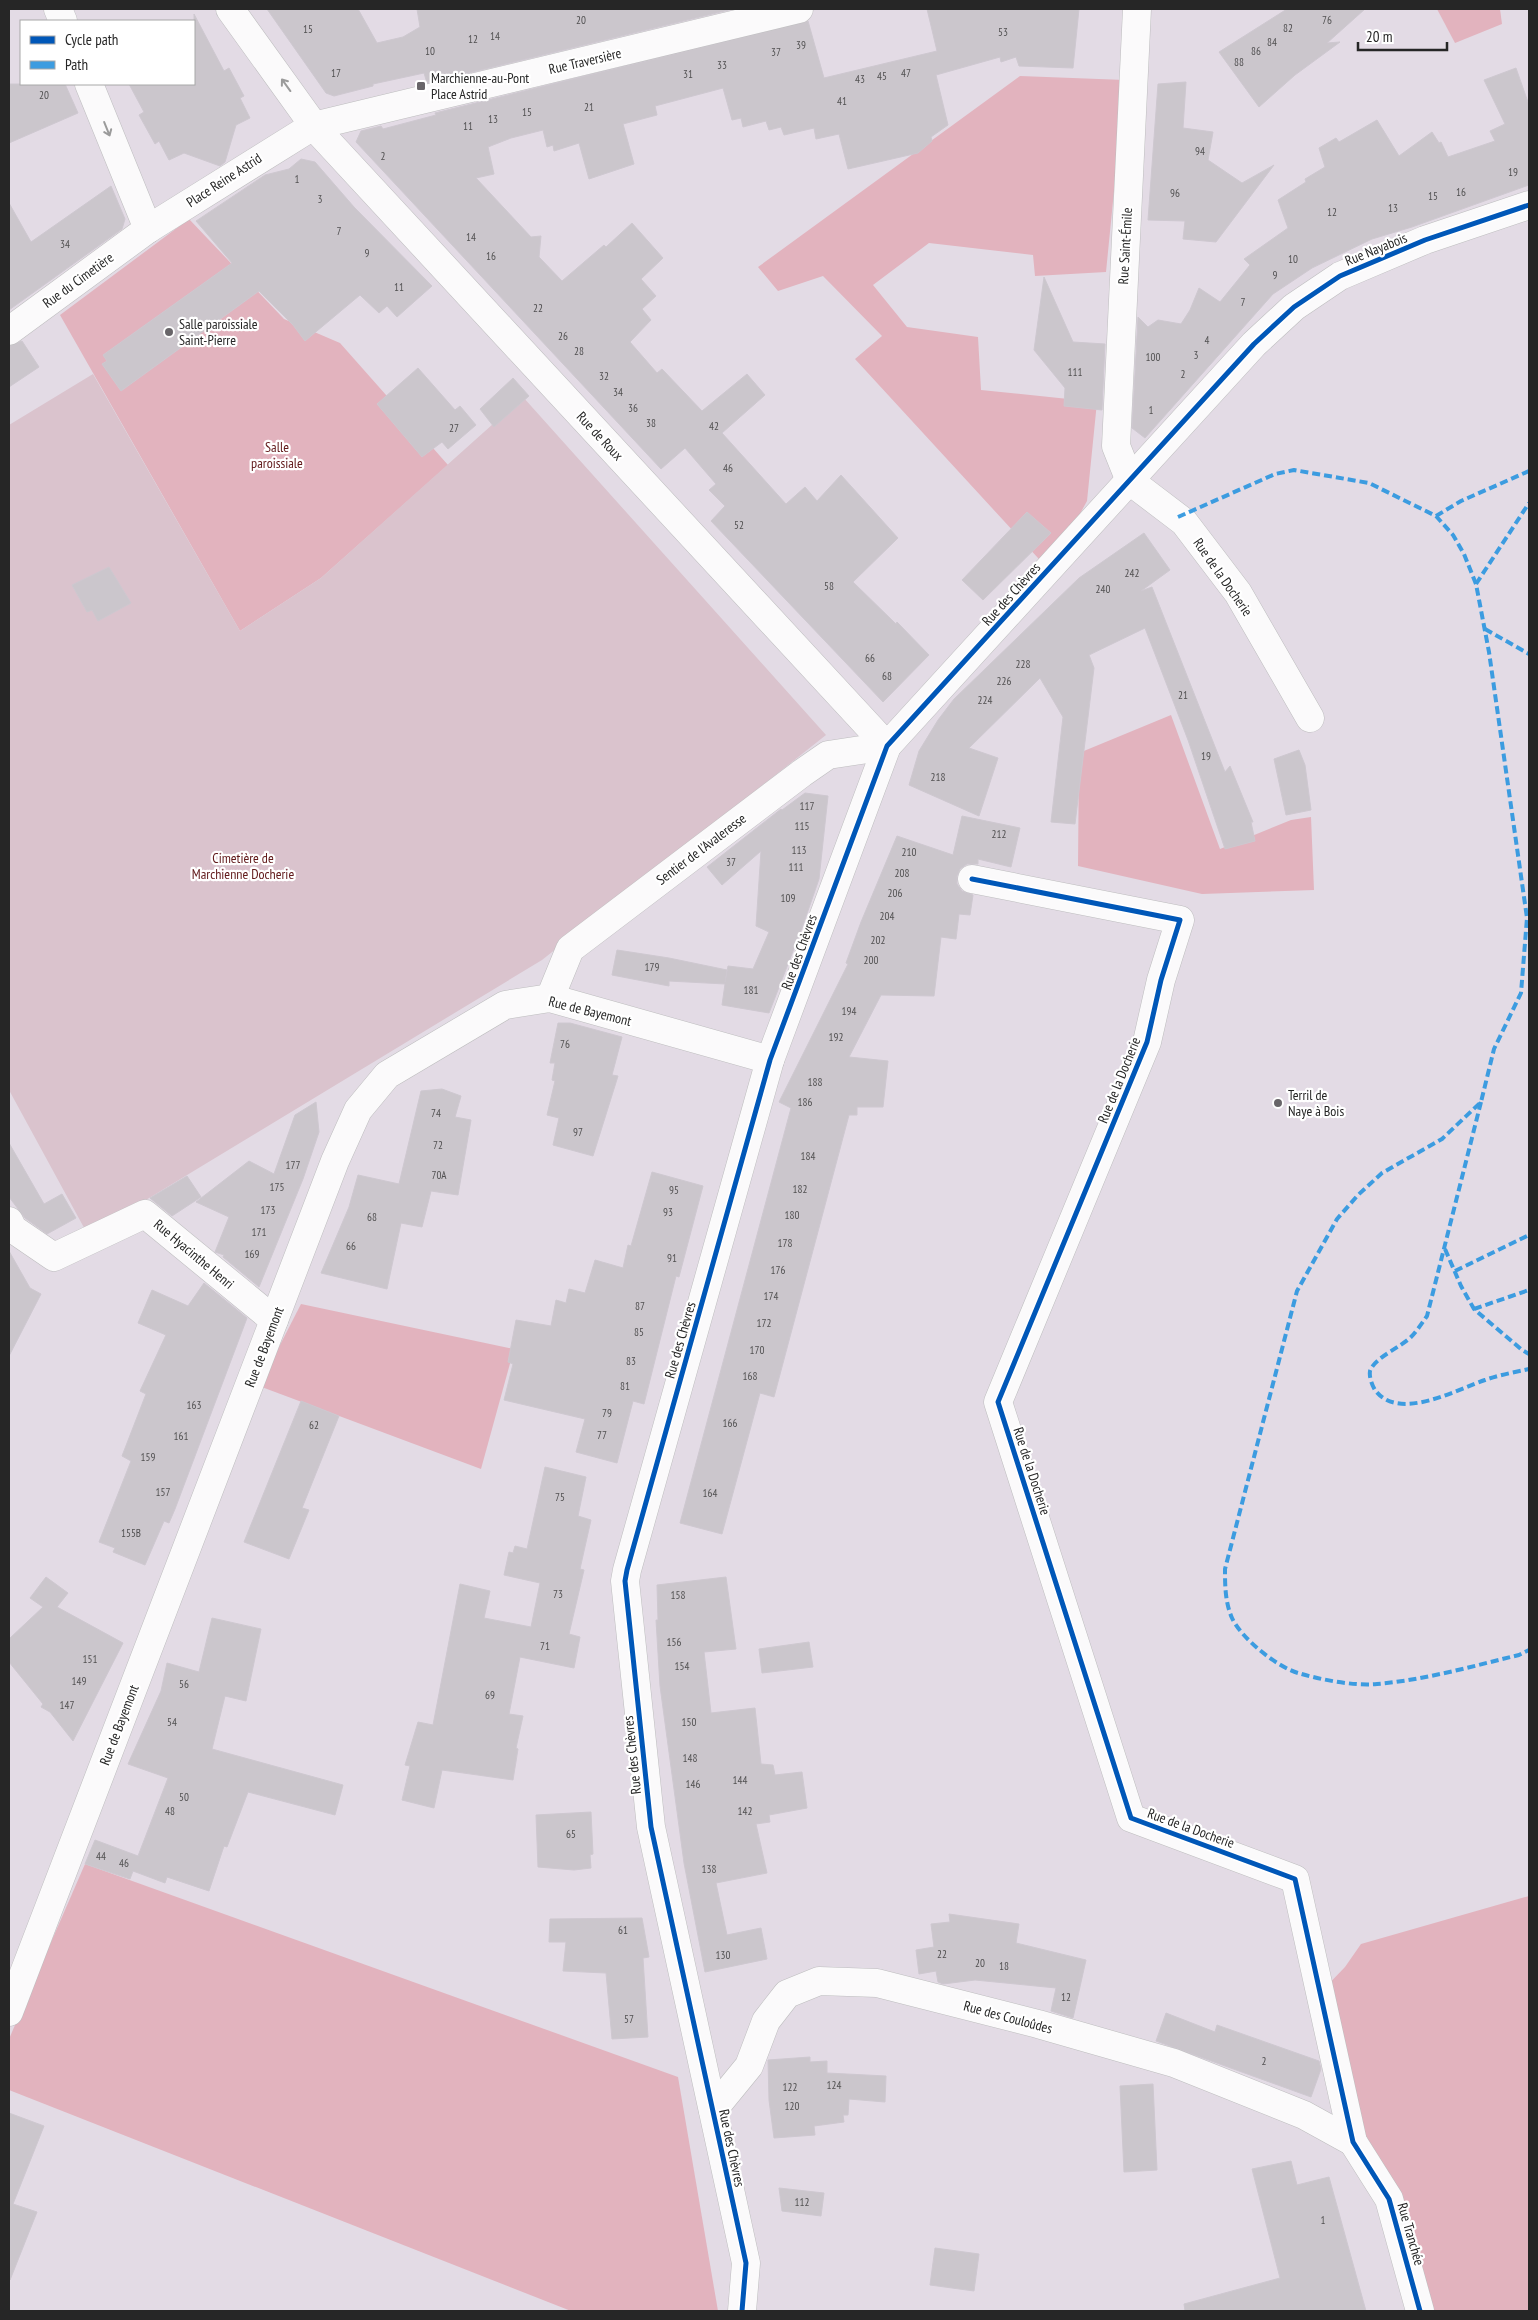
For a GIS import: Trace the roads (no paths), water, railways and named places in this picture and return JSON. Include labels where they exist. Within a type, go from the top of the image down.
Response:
[{"type":"street","points":[[230,9],[313,126]]},
{"type":"street","name":"Rue Traversière","points":[[313,126],[798,9]]},
{"type":"street","name":"Rue Saint-Émile","points":[[1130,481],[1116,446],[1137,9]]},
{"type":"street","points":[[89,85],[148,230]]},
{"type":"street","name":"Place Reine Astrid","points":[[148,230],[313,126]]},
{"type":"street","name":"Rue de Roux","points":[[313,126],[888,746]]},
{"type":"street","name":"Rue Nayabois","points":[[1130,481],[1254,344],[1294,307],[1340,276],[1425,240],[1529,206]]},
{"type":"street","name":"Rue du Cimetière","points":[[9,331],[148,230]]},
{"type":"street","name":"Rue de la Docherie","points":[[1130,481],[1184,522],[1238,594],[1310,718]]},
{"type":"street","name":"Rue des Chèvres","points":[[742,2311],[746,2263],[651,1827],[625,1581],[770,1060],[888,746],[1130,481]]},
{"type":"street","name":"Sentier de l'Avaleresse","points":[[550,998],[570,949],[802,773],[828,755],[888,746]]},
{"type":"street","name":"Rue de la Docherie","points":[[972,879],[1180,920],[1161,980],[1147,1042],[998,1402],[1131,1818],[1295,1878],[1353,2142]]},
{"type":"street","name":"Rue de Bayemont","points":[[9,2012],[274,1320],[358,1110],[387,1075],[505,1005],[550,998],[770,1060]]},
{"type":"street","name":"Rue Hyacinthe Henri","points":[[9,1221],[13,1229],[54,1257],[145,1214],[274,1320]]},
{"type":"street","name":"Rue des Couloûdes","points":[[713,2110],[744,2074],[766,2021],[787,1994],[819,1981],[868,1983],[1038,2024],[1174,2063],[1304,2115],[1353,2142]]},
{"type":"street","name":"Rue Tranchée","points":[[1353,2142],[1389,2199],[1420,2311]]},
{"type":"place","name":"Marchienne-au-Pont Place Astrid","points":[[421,86]]},
{"type":"place","name":"Salle paroissiale Saint-Pierre","points":[[169,332]]},
{"type":"place","name":"Terril de Naye à Bois","points":[[1278,1103]]},
{"type":"park label","name":"Salle paroissiale","points":[[277,456]]},
{"type":"park label","name":"Cimetière de Marchienne Docherie","points":[[243,866]]}]
